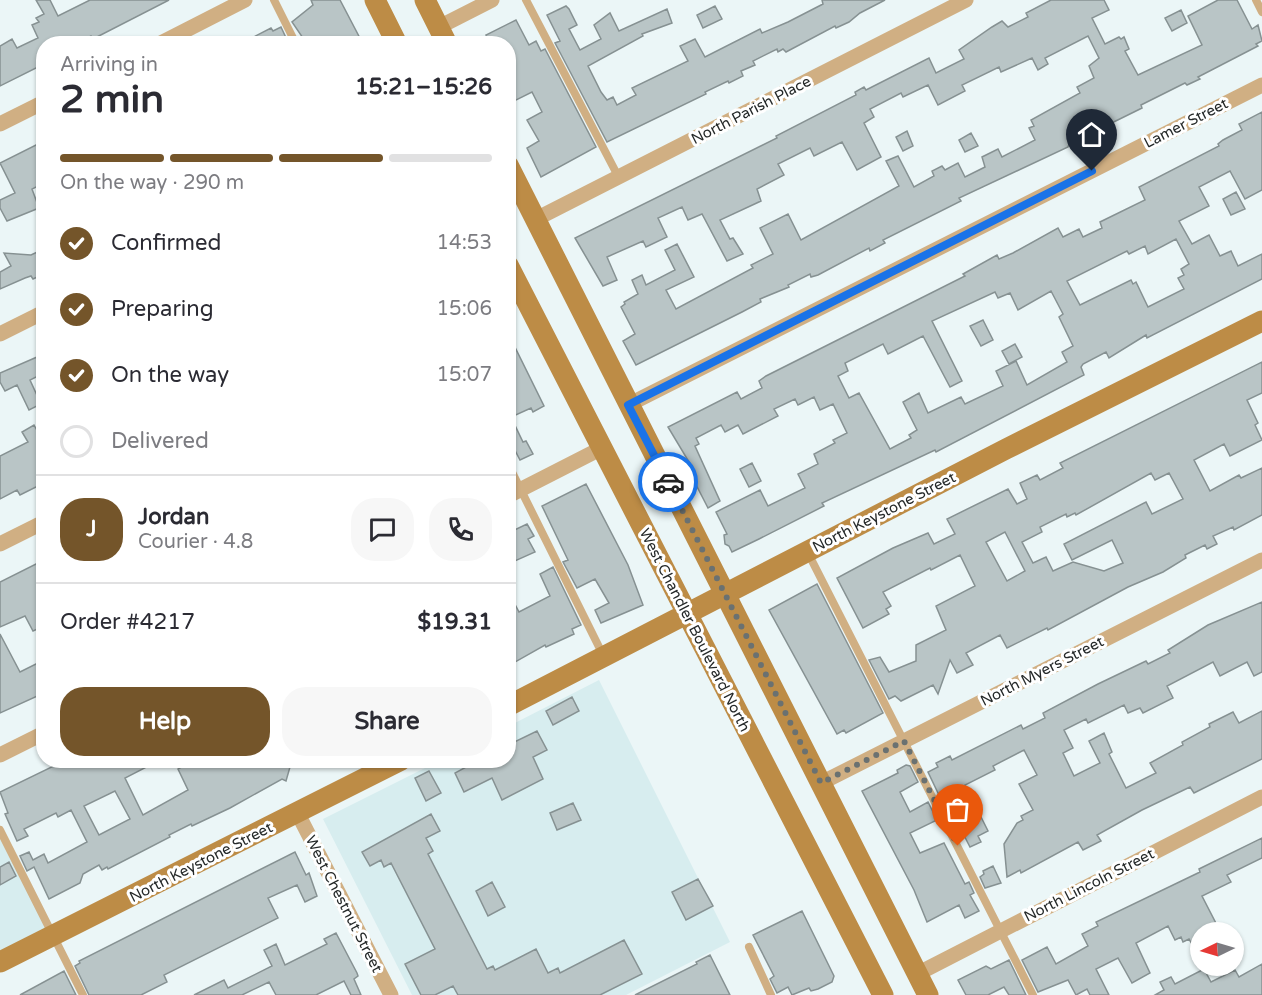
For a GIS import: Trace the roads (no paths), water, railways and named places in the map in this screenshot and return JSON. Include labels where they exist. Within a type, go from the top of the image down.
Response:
[{"type":"main road","points":[[375,0],[393,36]]},
{"type":"main road","points":[[424,0],[443,35]]},
{"type":"main road","points":[[516,180],[928,995]]},
{"type":"main road","name":"West Chandler Boulevard North","points":[[516,285],[687,613],[876,993]]},
{"type":"main road","name":"North Keystone Street","points":[[516,701],[1262,321]]},
{"type":"main road","name":"North Keystone Street","points":[[0,962],[386,768]]},
{"type":"street","points":[[175,36],[245,0]]},
{"type":"street","points":[[443,35],[492,0]]},
{"type":"street","name":"North Parish Place","points":[[536,219],[966,0]]},
{"type":"street","name":"Lamer Street","points":[[628,405],[1262,85]]},
{"type":"street","points":[[0,124],[36,106]]},
{"type":"street","points":[[0,334],[36,316]]},
{"type":"street","points":[[516,492],[602,448]]},
{"type":"street","points":[[0,544],[36,526]]},
{"type":"street","name":"North Myers Street","points":[[821,783],[1262,560]]},
{"type":"street","points":[[0,755],[36,737]]},
{"type":"street","name":"North Lincoln Street","points":[[917,974],[1262,797]]},
{"type":"street","name":"West Chestnut Street","points":[[298,814],[391,995]]},
{"type":"lane","points":[[274,0],[292,36]]},
{"type":"lane","points":[[526,0],[619,178]]},
{"type":"lane","points":[[1256,0],[1262,12]]},
{"type":"lane","points":[[516,495],[604,656]]},
{"type":"lane","points":[[807,551],[1034,995]]},
{"type":"lane","points":[[0,830],[83,995]]},
{"type":"lane","points":[[749,947],[771,995]]}]
